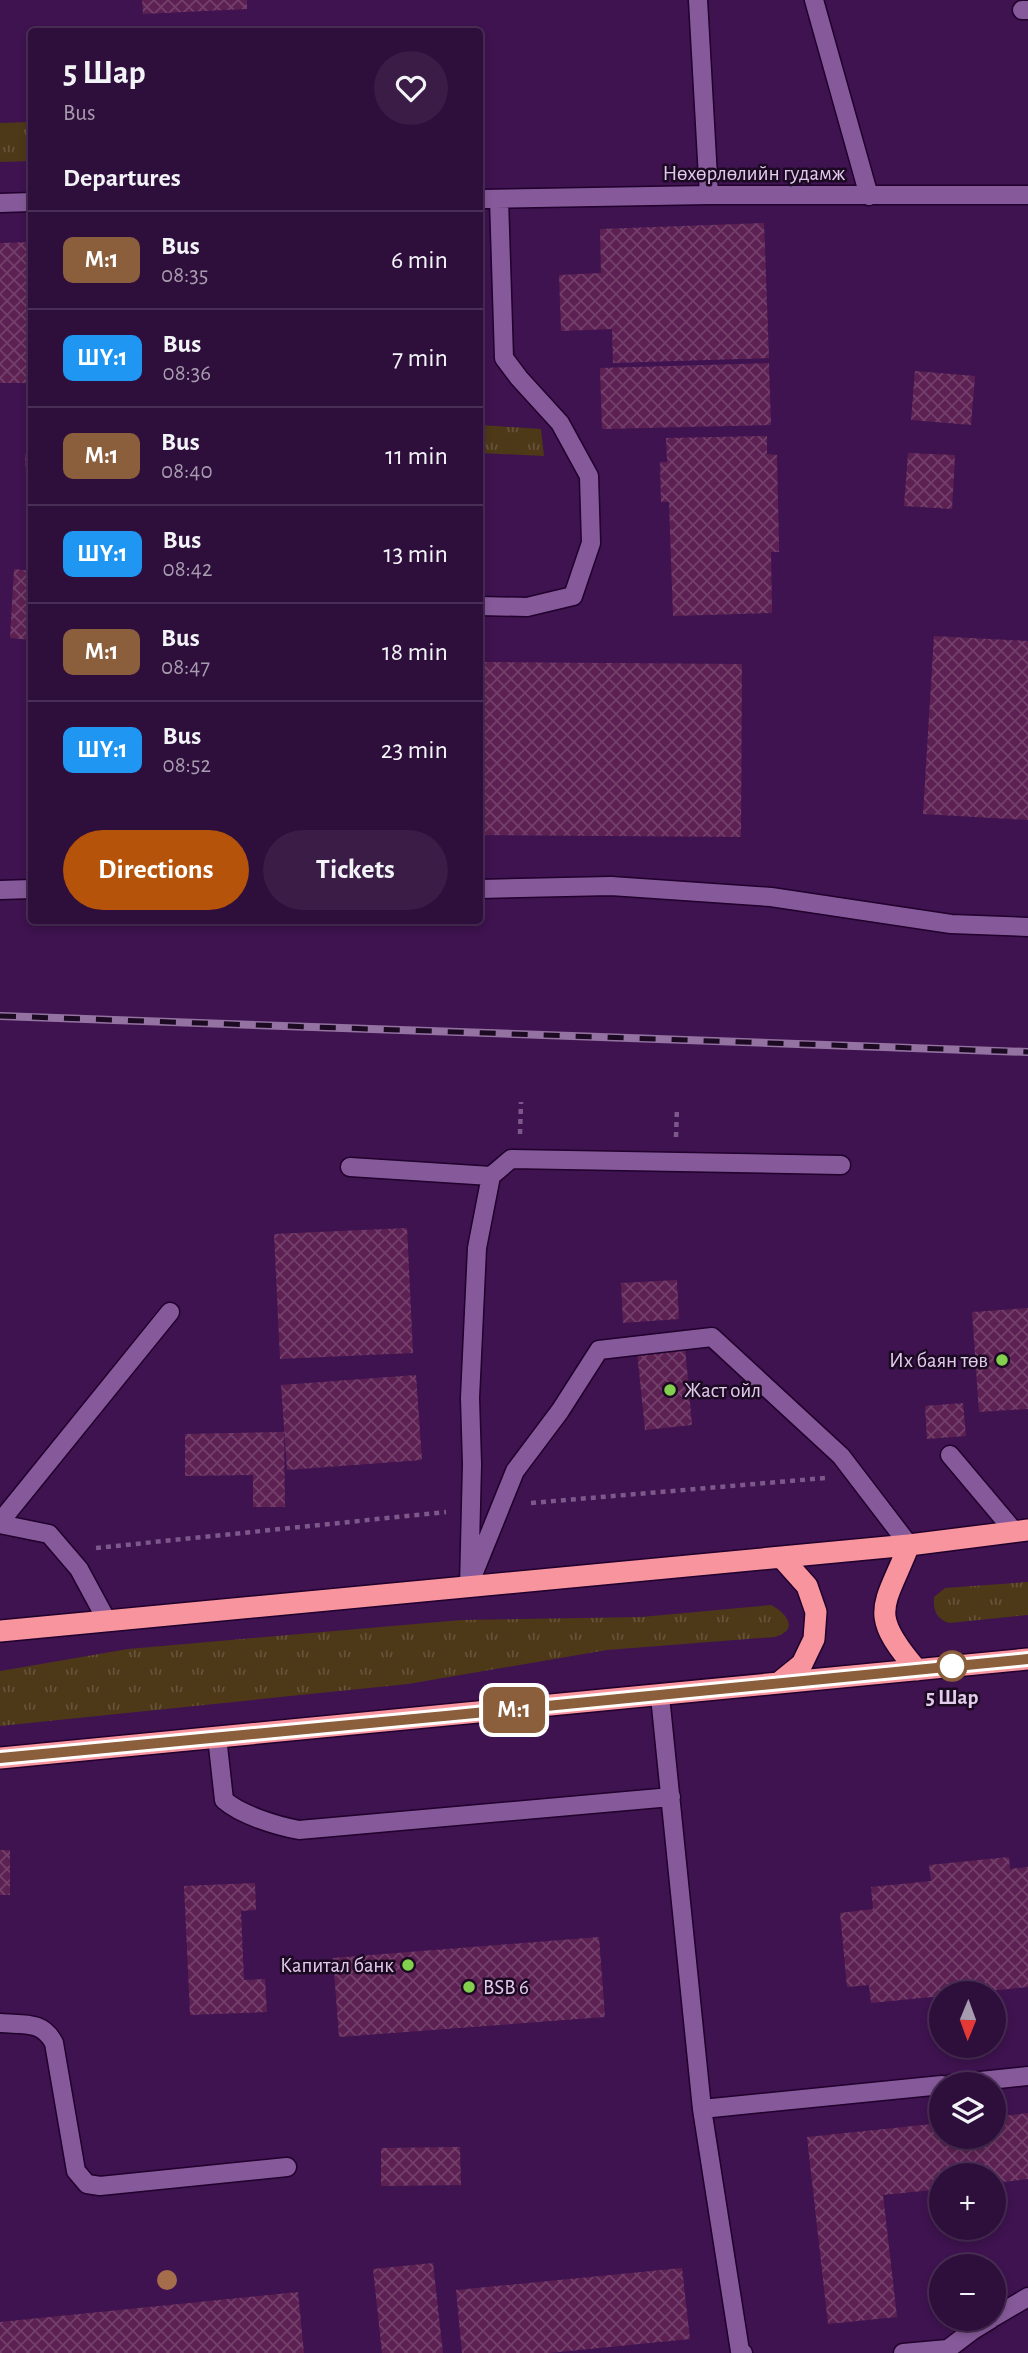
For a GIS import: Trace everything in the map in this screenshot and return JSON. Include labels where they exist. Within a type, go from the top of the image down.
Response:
[{"type":"highway","points":[[0,1631],[782,1558],[1021,1530]]},
{"type":"highway","points":[[909,1545],[887,1594],[884,1622],[896,1646],[917,1670]]},
{"type":"highway","points":[[781,1681],[802,1664],[814,1639],[816,1612],[807,1586],[782,1558]]},
{"type":"highway","points":[[0,1758],[1028,1659]]},
{"type":"street","points":[[698,0],[709,195]]},
{"type":"street","points":[[814,0],[869,196]]},
{"type":"street","name":"Нөхөрлөлийн гудамж","points":[[483,199],[709,195],[1028,195]]},
{"type":"street","points":[[483,606],[527,607],[573,596],[591,543],[589,476],[560,423],[504,358],[499,199]]},
{"type":"street","points":[[0,202],[28,202]]},
{"type":"street","points":[[483,888],[611,886],[771,897],[951,924],[1028,927]]},
{"type":"street","points":[[0,890],[28,889]]},
{"type":"street","points":[[469,1587],[472,1464],[470,1398],[477,1248],[491,1176],[511,1159],[841,1165]]},
{"type":"street","points":[[350,1167],[491,1176]]},
{"type":"street","points":[[106,1619],[79,1569],[49,1534],[0,1523],[170,1312]]},
{"type":"street","points":[[469,1587],[515,1471],[599,1350],[712,1337],[841,1456],[909,1545]]},
{"type":"street","points":[[950,1455],[1021,1530]]},
{"type":"street","points":[[660,1696],[702,2109],[740,2351],[743,2353]]},
{"type":"street","points":[[217,1737],[224,1800],[232,1807],[283,1827],[299,1830],[671,1797]]},
{"type":"street","points":[[0,2023],[37,2026],[49,2033],[54,2043],[76,2171],[87,2184],[100,2186],[287,2167]]},
{"type":"street","points":[[1006,2078],[1028,2076]]},
{"type":"street","points":[[702,2109],[929,2086]]},
{"type":"street","points":[[1006,2310],[1028,2297]]},
{"type":"street","points":[[903,2353],[948,2351],[971,2331]]},
{"type":"green space","points":[[28,122],[28,161],[0,162],[0,123]]},
{"type":"green space","points":[[483,425],[541,429],[544,456],[483,453]]},
{"type":"green space","points":[[1028,1582],[1028,1615],[949,1623],[941,1619],[935,1610],[934,1597],[945,1588]]},
{"type":"green space","points":[[771,1605],[786,1617],[789,1626],[775,1637],[607,1650],[408,1684],[0,1726],[0,1671],[128,1649],[461,1620],[641,1617]]},
{"type":"building","points":[[142,0],[247,0],[247,9],[143,14]]},
{"type":"building","points":[[764,223],[769,358],[613,363],[612,329],[561,331],[559,275],[601,273],[600,229]]},
{"type":"building","points":[[28,242],[28,383],[0,383],[0,243]]},
{"type":"building","points":[[769,363],[771,425],[602,429],[600,368]]},
{"type":"building","points":[[915,371],[975,376],[971,425],[911,420]]},
{"type":"building","points":[[767,436],[767,454],[777,455],[779,552],[771,552],[772,613],[673,616],[669,502],[661,502],[660,462],[667,462],[666,438]]},
{"type":"building","points":[[908,453],[955,455],[952,509],[904,506]]},
{"type":"building","points":[[25,454],[28,454],[28,514]]},
{"type":"building","points":[[14,569],[28,571],[28,640],[10,638]]},
{"type":"building","points":[[934,636],[1028,641],[1028,820],[923,814]]},
{"type":"building","points":[[483,662],[742,664],[741,837],[483,835]]},
{"type":"building","points":[[407,1228],[413,1353],[280,1359],[274,1234]]},
{"type":"building","points":[[677,1280],[679,1319],[623,1323],[621,1283]]},
{"type":"building","name":"Их баян төв","points":[[1028,1308],[1028,1409],[979,1412],[972,1312]]},
{"type":"building","points":[[685,1347],[692,1425],[645,1430],[637,1351]]},
{"type":"building","points":[[416,1375],[422,1460],[287,1470],[281,1385]]},
{"type":"building","points":[[963,1403],[966,1436],[927,1439],[925,1406]]},
{"type":"building","points":[[284,1432],[285,1507],[253,1507],[253,1475],[185,1476],[185,1434]]},
{"type":"building","points":[[0,1850],[10,1850],[10,1895],[0,1895]]},
{"type":"building","points":[[1009,1857],[1010,1869],[1028,1867],[1028,1987],[1006,1989],[1006,1981],[929,1981],[929,1997],[871,2003],[869,1985],[847,1987],[840,1913],[873,1909],[871,1887],[931,1881],[929,1865]]},
{"type":"building","points":[[255,1883],[256,1910],[241,1911],[244,1980],[265,1979],[267,2012],[190,2015],[184,1886]]},
{"type":"building","name":"BSB 6","points":[[599,1937],[605,2017],[339,2037],[333,1958]]},
{"type":"building","points":[[1028,2113],[1028,2179],[1006,2182],[1006,2163],[929,2163],[929,2190],[883,2195],[897,2317],[828,2324],[807,2137],[929,2124],[929,2149],[1006,2149],[1006,2116]]},
{"type":"building","points":[[460,2147],[461,2185],[381,2186],[381,2148]]},
{"type":"building","points":[[433,2263],[443,2353],[382,2353],[373,2269]]},
{"type":"building","points":[[682,2268],[690,2339],[549,2353],[462,2353],[456,2290]]},
{"type":"building","points":[[298,2292],[304,2353],[0,2353],[0,2322]]},
{"type":"railway","points":[[0,1016],[1028,1052]]},
{"type":"bus line","name":"М:1","points":[[0,1758],[1028,1659]]},
{"type":"place","name":"Их баян төв","points":[[1002,1360]]},
{"type":"place","name":"Жаст ойл","points":[[670,1390]]},
{"type":"place","name":"5 Шар","points":[[952,1666]]},
{"type":"place","name":"Капитал банк","points":[[408,1965]]},
{"type":"place","name":"BSB 6","points":[[469,1987]]}]
